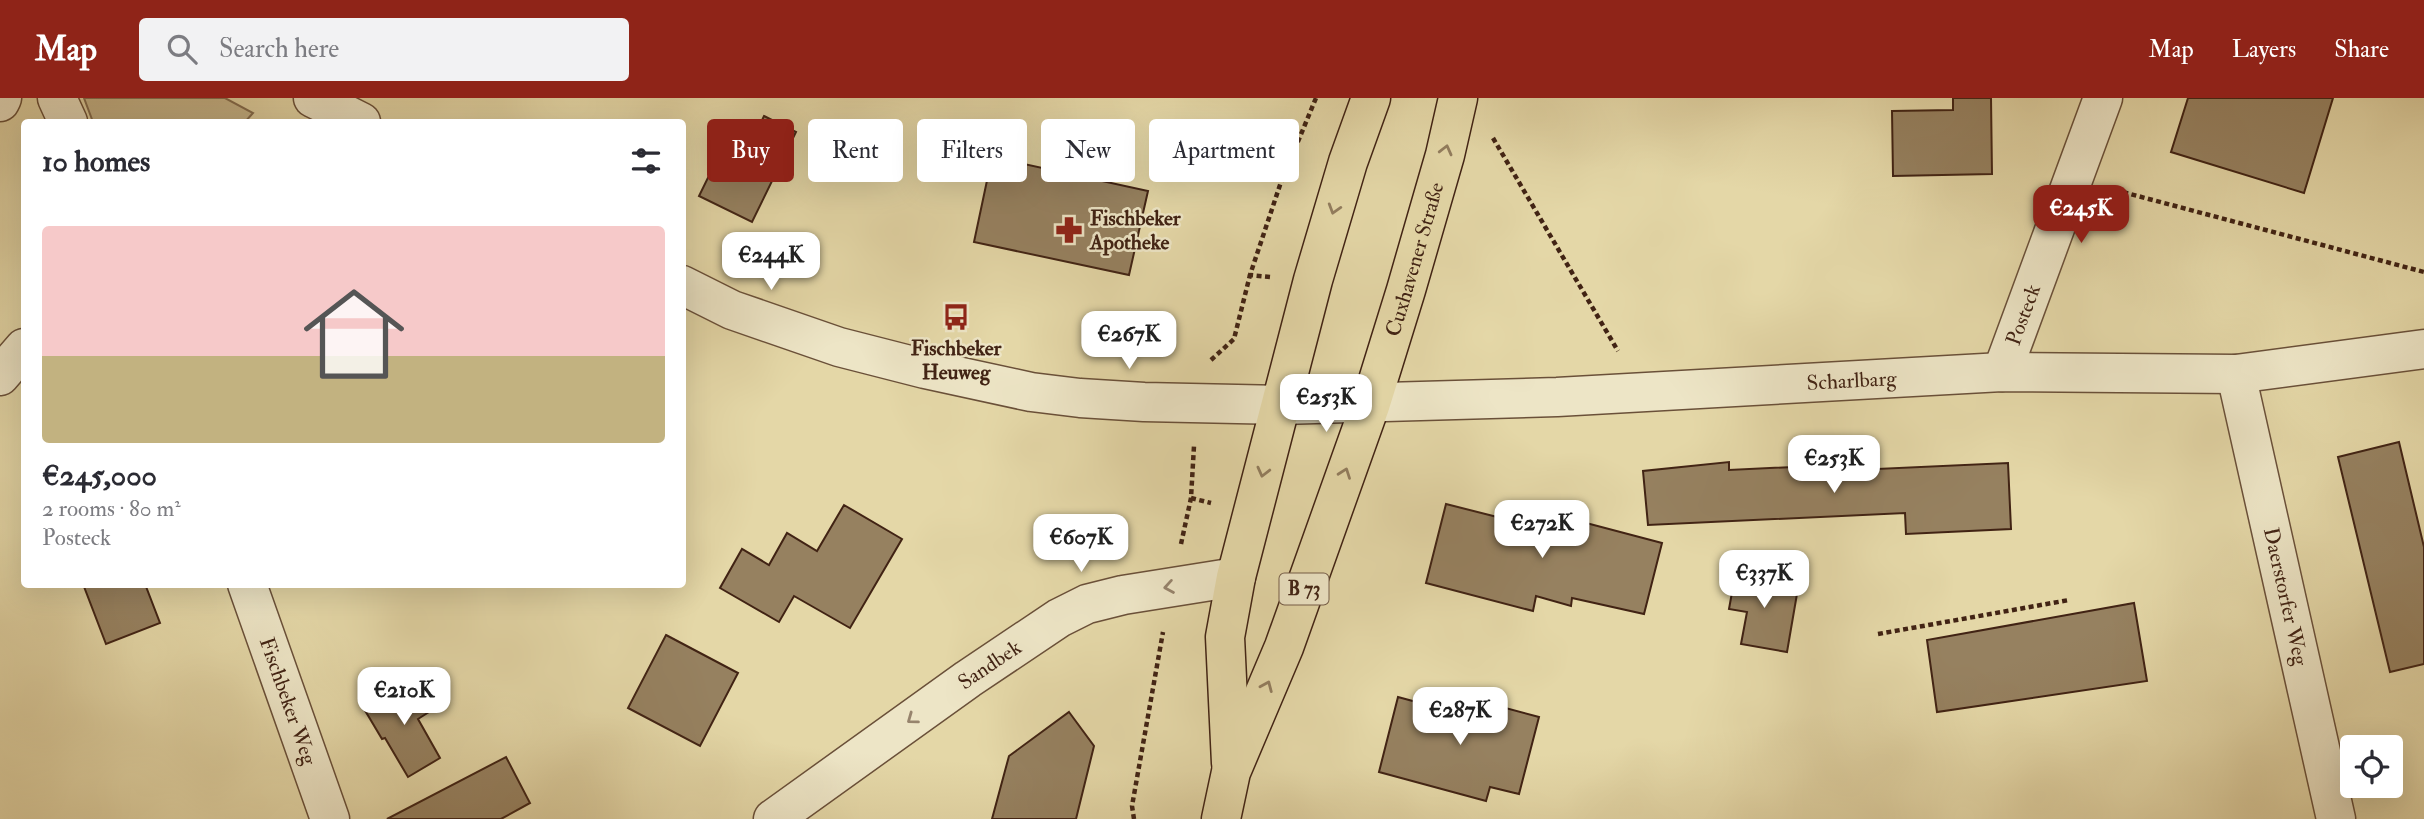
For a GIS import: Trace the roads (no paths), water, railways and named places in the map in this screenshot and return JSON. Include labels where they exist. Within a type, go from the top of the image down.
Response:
[{"type":"main road","name":"Cuxhavener Straße","points":[[1231,772],[1225,637],[1237,577],[1313,280],[1348,162],[1371,98]]},
{"type":"main road","name":"Cuxhavener Straße","points":[[1222,819],[1231,772],[1284,647],[1371,403],[1445,155],[1458,98]]},
{"type":"street","points":[[57,98],[67,119]]},
{"type":"street","points":[[313,98],[355,119]]},
{"type":"street","name":"Posteck","points":[[2002,372],[2103,98]]},
{"type":"street","points":[[686,287],[732,310],[839,346],[974,381],[1080,398],[1280,405]]},
{"type":"street","name":"Scharlbarg","points":[[1280,405],[1557,397],[2002,372],[2236,374],[2424,349]]},
{"type":"street","points":[[0,376],[21,352]]},
{"type":"street","name":"Daerstorfer Weg","points":[[2236,374],[2336,819]]},
{"type":"street","name":"Sandbek","points":[[772,819],[968,679],[1059,618],[1087,604],[1123,595],[1237,577]]},
{"type":"street","name":"Fischbeker Weg","points":[[248,588],[330,819]]},
{"type":"place","name":"Fischbeker Apotheke","points":[[1069,230]]},
{"type":"place","name":"Fischbeker Heuweg","points":[[956,317]]}]
